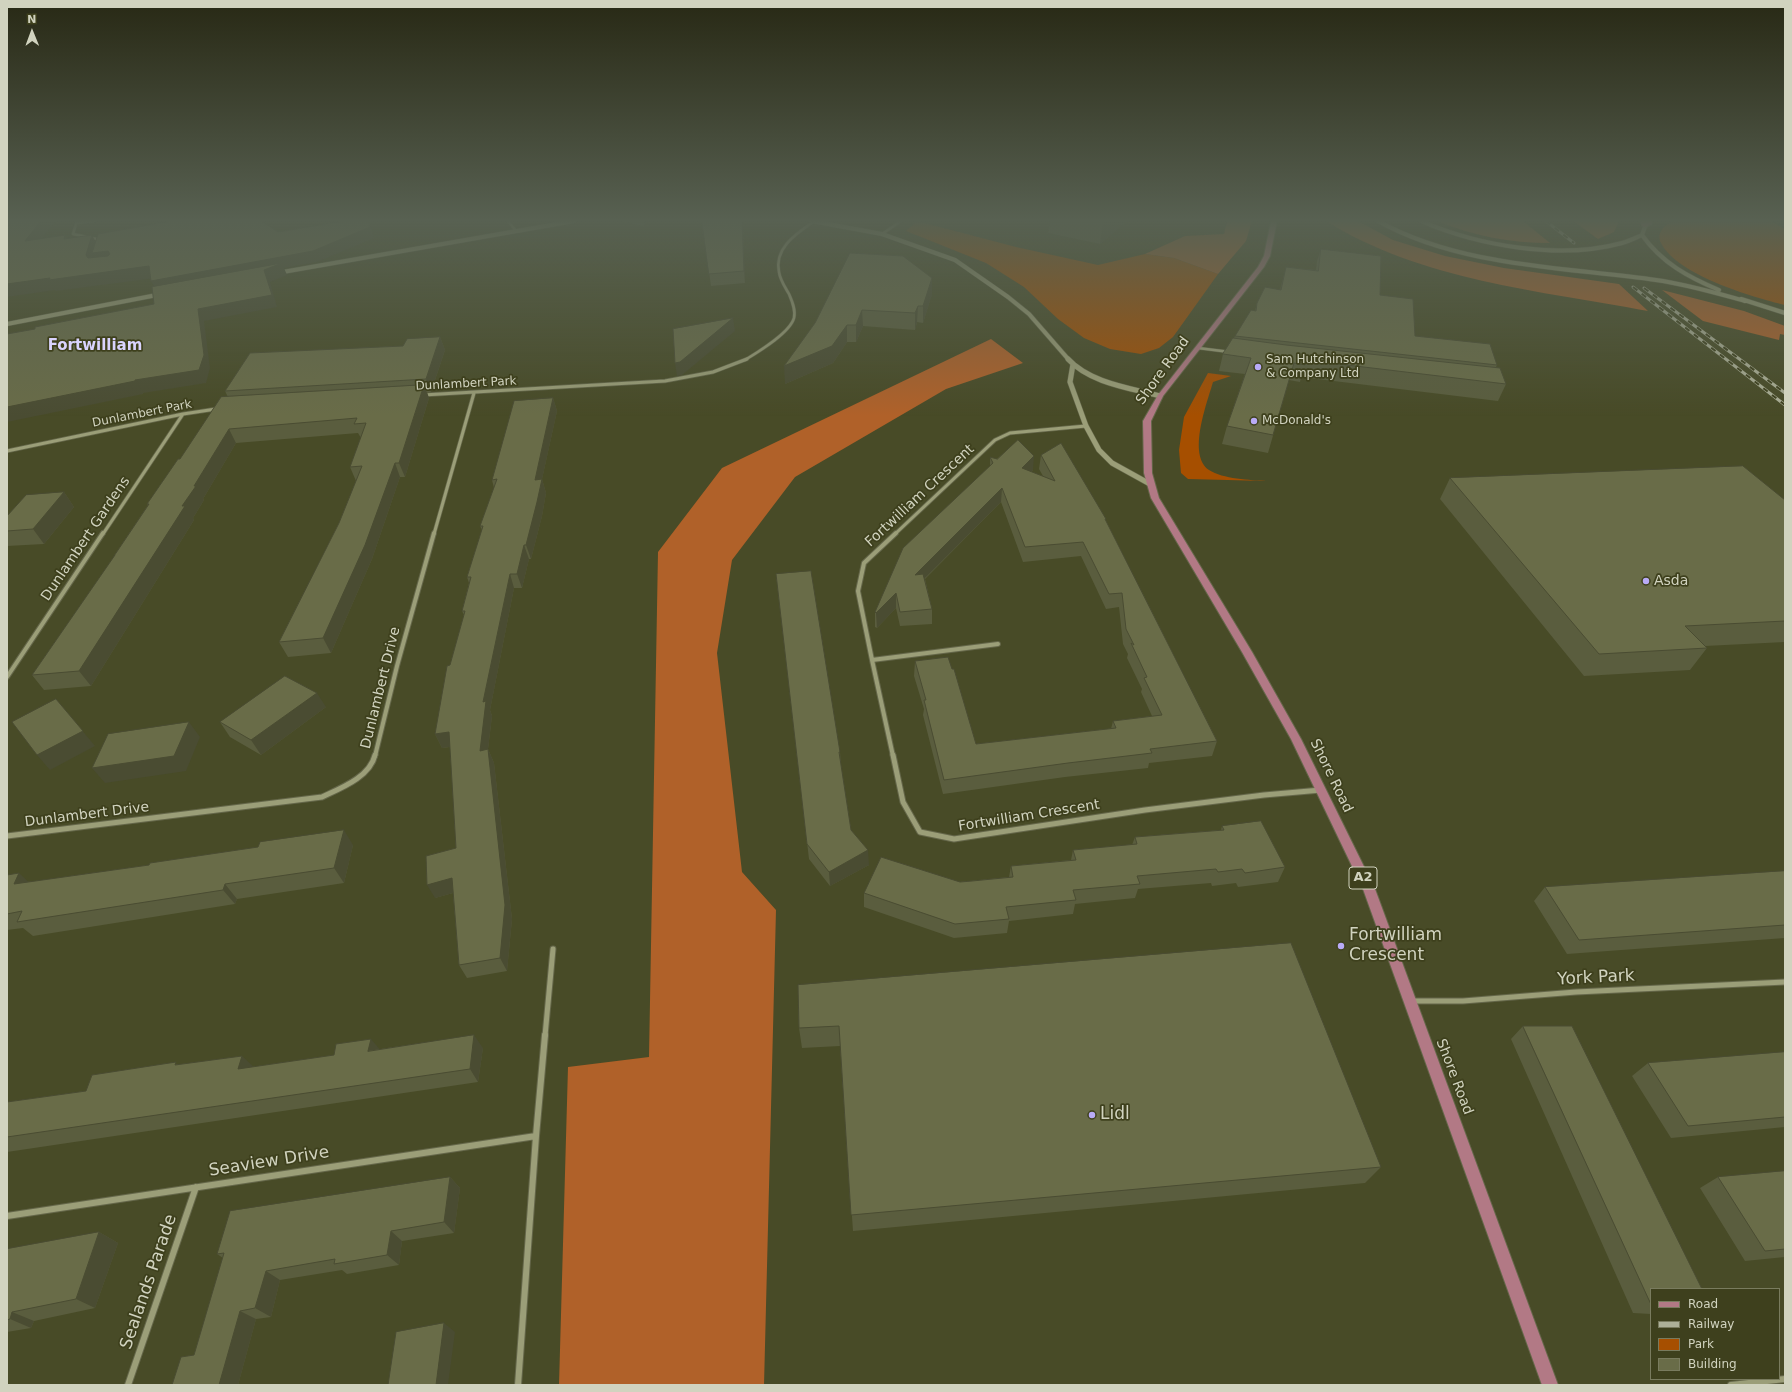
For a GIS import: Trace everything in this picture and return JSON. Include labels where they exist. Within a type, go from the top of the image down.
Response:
[{"type":"main road","name":"Shore Road","points":[[1246,286],[1160,396],[1146,421],[1146,456],[1150,484],[1155,498],[1247,652],[1293,733],[1369,889],[1550,1385]]},
{"type":"street","name":"Dunlambert Park","points":[[420,396],[665,381],[692,378],[730,367],[752,357],[775,340],[793,323],[794,311],[785,286]]},
{"type":"street","points":[[992,286],[1028,314],[1073,364],[1091,375],[1103,380],[1160,396]]},
{"type":"street","points":[[1688,286],[1785,313]]},
{"type":"street","points":[[1709,286],[1745,301]]},
{"type":"street","points":[[7,324],[164,293]]},
{"type":"street","points":[[1198,348],[1236,353]]},
{"type":"street","points":[[1073,364],[1070,382],[1086,426],[1099,450],[1112,463],[1150,484]]},
{"type":"street","name":"Dunlambert Drive","points":[[7,836],[322,797],[350,784],[374,763],[397,666],[474,392]]},
{"type":"street","name":"Dunlambert Park","points":[[7,451],[184,414],[219,409]]},
{"type":"street","name":"Dunlambert Gardens","points":[[7,676],[184,414]]},
{"type":"street","name":"Fortwilliam Crescent","points":[[1086,426],[1010,433],[995,440],[864,563],[858,591],[872,660],[903,802],[920,832],[954,839],[1145,810],[1264,795],[1321,790]]},
{"type":"street","points":[[872,660],[998,644]]},
{"type":"street","points":[[518,1385],[536,1136],[553,949]]},
{"type":"street","name":"York Park","points":[[1409,1001],[1463,1001],[1576,992],[1785,982]]},
{"type":"street","name":"Seaview Drive","points":[[7,1216],[536,1136]]},
{"type":"street","name":"Sealands Parade","points":[[128,1385],[196,1187]]},
{"type":"street","points":[[1731,1385],[1776,1380]]},
{"type":"green space","points":[[1022,286],[1209,286],[1173,337],[1159,348],[1141,354],[1110,349],[1084,338],[1058,319]]},
{"type":"green space","points":[[1725,286],[1785,286],[1785,305],[1754,296]]},
{"type":"green space","points":[[1208,373],[1231,376],[1213,382],[1200,428],[1200,453],[1203,463],[1209,470],[1222,475],[1267,481],[1188,479],[1181,473],[1179,450],[1184,417]]},
{"type":"shaded area","points":[[1508,286],[1621,286],[1648,311]]},
{"type":"shaded area","points":[[1662,290],[1744,311],[1785,326],[1785,335],[1780,334],[1779,340],[1703,321]]},
{"type":"shaded area","points":[[991,339],[1023,363],[946,389],[795,477],[732,560],[717,653],[742,872],[776,910],[764,1385],[559,1385],[568,1067],[649,1057],[658,552],[722,468]]},
{"type":"building","points":[[269,286],[272,295],[198,309],[204,355],[199,370],[135,380],[7,407],[7,334],[35,329],[35,327],[154,304],[152,287]]},
{"type":"building","points":[[834,286],[929,286],[923,306],[918,306],[915,313],[862,310],[856,325],[847,325],[832,346],[784,366],[815,323]]},
{"type":"building","points":[[1282,286],[1380,286],[1380,295],[1413,299],[1415,336],[1490,344],[1497,365],[1235,336],[1251,310],[1256,311],[1257,303],[1265,287],[1281,290]]},
{"type":"building","points":[[733,318],[680,362],[675,363],[673,329]]},
{"type":"building","points":[[440,337],[426,379],[225,391],[250,353],[403,346],[407,339]]},
{"type":"building","points":[[1233,338],[1500,368],[1506,384],[1305,360],[1305,365],[1294,363],[1273,435],[1227,426],[1251,358],[1223,354]]},
{"type":"building","points":[[424,385],[399,463],[395,463],[365,545],[323,638],[279,642],[339,523],[362,466],[350,467],[366,423],[354,424],[357,418],[229,429],[194,486],[196,486],[182,506],[185,506],[79,671],[32,675],[221,397]]},
{"type":"building","points":[[553,398],[535,480],[542,479],[537,502],[517,574],[510,574],[483,702],[486,701],[480,751],[488,749],[505,905],[500,958],[459,965],[452,878],[427,885],[426,856],[456,848],[449,732],[435,734],[447,666],[450,665],[465,611],[462,611],[471,577],[467,577],[483,526],[480,526],[497,479],[492,480],[514,401]]},
{"type":"building","points":[[1018,440],[1034,456],[1022,468],[1055,481],[1041,455],[1061,443],[1106,519],[1217,741],[1150,749],[1152,753],[944,780],[924,700],[926,700],[915,661],[948,657],[952,669],[954,669],[976,744],[1116,728],[1113,721],[1162,715],[1144,678],[1147,677],[1126,629],[1122,593],[1109,594],[1083,542],[1025,547],[1002,488],[915,575],[923,574],[932,609],[900,612],[896,593],[876,613],[875,612],[903,548],[993,463],[990,457],[997,459]]},
{"type":"building","name":"Asda","points":[[1743,466],[1785,500],[1785,621],[1685,626],[1707,648],[1599,654],[1450,478]]},
{"type":"building","points":[[64,492],[33,529],[7,531],[7,516],[26,495]]},
{"type":"building","points":[[811,571],[851,830],[868,850],[829,872],[807,844],[776,574]]},
{"type":"building","points":[[285,676],[317,693],[251,740],[220,722]]},
{"type":"building","points":[[56,699],[83,731],[37,755],[12,722]]},
{"type":"building","points":[[189,722],[174,756],[92,768],[108,734]]},
{"type":"building","points":[[1261,821],[1285,867],[1245,873],[1242,869],[1218,872],[1216,869],[1137,876],[1140,884],[1073,890],[1076,900],[1006,907],[1009,919],[955,924],[864,893],[881,857],[960,882],[972,881],[1013,877],[1011,866],[1076,860],[1073,850],[1137,844],[1135,837],[1224,830],[1222,826]]},
{"type":"building","points":[[344,830],[334,868],[225,884],[223,890],[17,922],[22,911],[7,914],[7,875],[19,873],[14,884],[149,865],[150,863],[258,847],[260,842]]},
{"type":"building","points":[[1785,871],[1785,925],[1579,940],[1545,887]]},
{"type":"building","name":"Lidl","points":[[1291,943],[1381,1167],[851,1215],[839,1026],[799,1028],[798,985]]},
{"type":"building","points":[[1523,1026],[1572,1026],[1702,1288],[1650,1288],[1650,1302]]},
{"type":"building","points":[[474,1035],[470,1069],[7,1137],[7,1102],[86,1091],[92,1075],[176,1062],[175,1065],[242,1056],[238,1069],[334,1055],[336,1044],[371,1039],[368,1051]]},
{"type":"building","points":[[1785,1052],[1785,1117],[1688,1126],[1648,1063]]},
{"type":"building","points":[[1785,1171],[1785,1249],[1765,1251],[1718,1177]]},
{"type":"building","points":[[450,1177],[444,1222],[391,1231],[387,1255],[334,1264],[335,1259],[266,1271],[255,1308],[240,1311],[219,1385],[172,1385],[181,1357],[194,1355],[224,1253],[217,1254],[230,1211]]},
{"type":"building","points":[[99,1232],[76,1299],[12,1312],[10,1319],[7,1320],[7,1249]]},
{"type":"building","points":[[444,1323],[436,1385],[388,1385],[396,1332]]},
{"type":"railway","points":[[1633,287],[1785,405]]},
{"type":"railway","points":[[1644,288],[1785,393]]},
{"type":"place","name":"Sam Hutchinson & Company Ltd","points":[[1258,367]]},
{"type":"place","name":"McDonald's","points":[[1254,421]]},
{"type":"place","name":"Asda","points":[[1646,581]]},
{"type":"place","name":"Fortwilliam Crescent","points":[[1341,946]]},
{"type":"place","name":"Lidl","points":[[1092,1115]]},
{"type":"district","name":"Fortwilliam","points":[[95,346]]}]
